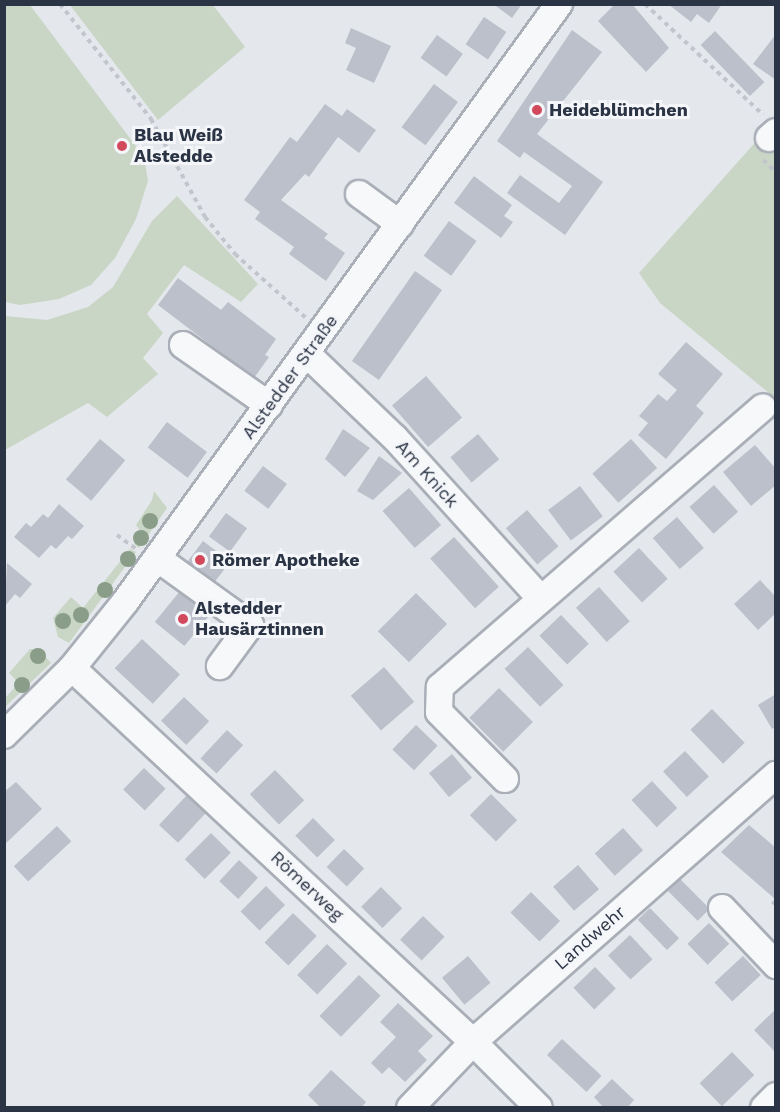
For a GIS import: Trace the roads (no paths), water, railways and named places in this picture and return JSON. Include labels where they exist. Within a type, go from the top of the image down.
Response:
[{"type":"street","name":"Alstedder Straße","points":[[4,735],[72,668],[157,558],[559,4]]},
{"type":"street","points":[[359,194],[400,224]]},
{"type":"street","points":[[183,345],[269,405]]},
{"type":"street","name":"Am Knick","points":[[307,354],[395,438],[541,599]]},
{"type":"street","points":[[505,779],[439,712],[440,687],[763,407]]},
{"type":"street","points":[[157,558],[250,625],[220,666]]},
{"type":"street","name":"Römerweg","points":[[72,668],[474,1042],[539,1107]]},
{"type":"street","name":"Landwehr","points":[[410,1107],[474,1042],[776,775]]},
{"type":"street","points":[[722,908],[776,965]]},
{"type":"street","points":[[764,1107],[776,1096]]},
{"type":"place","name":"Heideblümchen","points":[[537,110]]},
{"type":"place","name":"Blau Weiß Alstedde","points":[[122,146]]},
{"type":"place","name":"Römer Apotheke","points":[[200,560]]},
{"type":"place","name":"Alstedder Hausärztinnen","points":[[183,619]]}]
